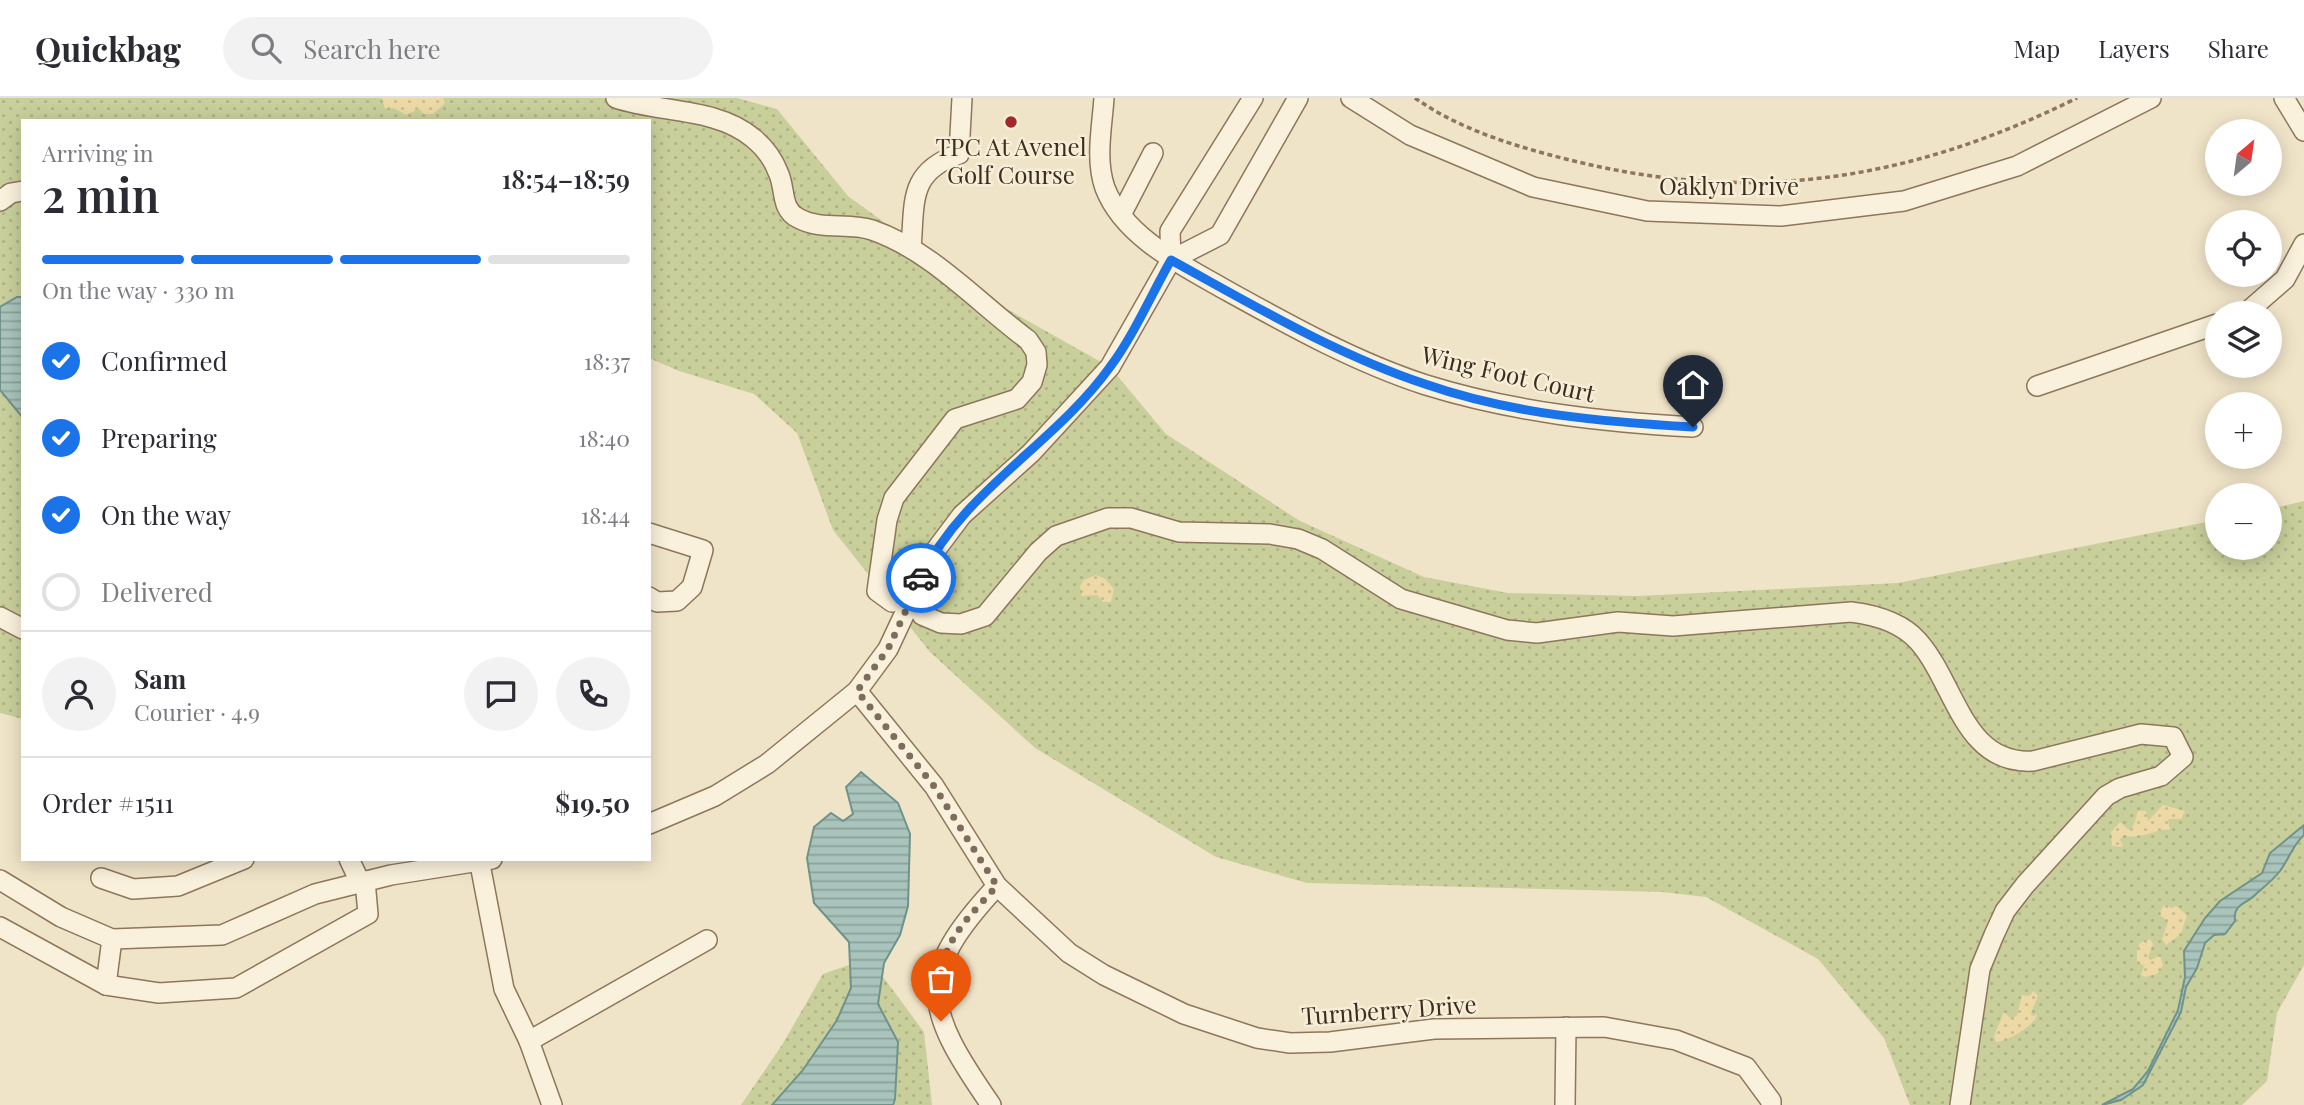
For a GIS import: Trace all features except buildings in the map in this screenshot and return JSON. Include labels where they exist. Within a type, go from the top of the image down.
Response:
[{"type":"street","points":[[616,98],[737,126],[754,139],[771,158],[779,174],[787,209],[798,218],[818,225],[869,229],[911,248],[1028,340],[1036,352],[1037,365],[1032,382],[1017,399],[955,419],[894,498],[887,520],[877,591],[892,602]]},
{"type":"street","points":[[911,248],[916,188],[925,173],[939,161],[959,154],[962,98]]},
{"type":"street","name":"Wing Foot Court","points":[[1104,98],[1099,153],[1105,187],[1121,215],[1171,260],[1316,340],[1425,385],[1534,411],[1603,422],[1693,427]]},
{"type":"street","points":[[651,823],[715,796],[767,764],[857,691],[888,649],[932,555],[962,515],[1031,453],[1110,368],[1171,260],[1170,231],[1252,98]]},
{"type":"street","points":[[1171,260],[1220,235],[1298,98]]},
{"type":"street","name":"Oaklyn Drive","points":[[1351,98],[1410,135],[1533,187],[1647,211],[1781,216],[1904,201],[2004,170],[2151,98]]},
{"type":"street","points":[[2284,98],[2304,131]]},
{"type":"street","points":[[1121,215],[1153,153]]},
{"type":"street","points":[[0,201],[11,193],[21,191]]},
{"type":"street","points":[[2260,301],[2285,279],[2304,244]]},
{"type":"street","points":[[2037,386],[2205,328]]},
{"type":"street","points":[[922,615],[941,623],[961,624],[985,616],[1038,552],[1056,536],[1108,517],[1131,519],[1179,532],[1270,534],[1298,539],[1322,549],[1401,599],[1507,630],[1537,633],[1618,622],[1673,626],[1851,612],[1874,614],[1898,625],[1917,640],[1949,690],[1967,725],[1997,756],[2015,762],[2034,761],[2141,734],[2173,737],[2183,757],[2161,776],[2120,788],[2106,796],[2005,911],[1980,969],[1960,1105]]},
{"type":"street","points":[[651,534],[703,550],[692,587],[677,601],[657,602],[651,598]]},
{"type":"street","points":[[0,617],[21,628]]},
{"type":"street","name":"Turnberry Drive","points":[[857,691],[934,786],[997,886],[1069,953],[1104,975],[1184,1014],[1257,1038],[1290,1043],[1330,1042],[1434,1030],[1604,1027],[1676,1040],[1746,1067],[1771,1101],[1771,1105]]},
{"type":"street","points":[[101,878],[134,889],[178,887],[239,861]]},
{"type":"street","points":[[0,928],[106,985],[159,993],[236,988],[368,914],[362,882],[350,861]]},
{"type":"street","points":[[0,880],[61,917],[112,939],[222,935],[315,894],[362,882],[478,861]]},
{"type":"street","points":[[483,861],[504,989],[529,1041],[552,1105]]},
{"type":"street","points":[[991,1105],[959,1059],[941,1021],[937,990],[942,960],[963,923],[997,886]]},
{"type":"street","points":[[106,985],[112,939]]},
{"type":"street","points":[[529,1041],[707,940]]},
{"type":"street","points":[[1565,1105],[1566,1027]]},
{"type":"path","points":[[1415,98],[1437,114],[1475,131],[1599,168],[1710,184],[1772,184],[1848,175],[1942,154],[2027,123],[2077,98]]},
{"type":"green space","points":[[0,98],[737,98],[777,109],[848,196],[989,299],[1110,367],[1166,434],[1300,521],[1424,577],[1508,593],[1637,596],[1898,583],[2205,522],[2205,560],[2282,560],[2282,506],[2304,501],[2304,965],[2277,1013],[2267,1081],[2242,1105],[1910,1105],[1884,1038],[1818,959],[1706,897],[1662,892],[1307,883],[1216,857],[1035,748],[930,652],[833,530],[797,433],[754,394],[679,371],[651,359],[651,119],[21,119],[21,718],[0,713]]},
{"type":"green space","points":[[869,958],[924,1032],[932,1105],[741,1105],[782,1045],[823,974]]},
{"type":"sand","points":[[382,98],[443,98],[445,103],[433,114],[424,114],[419,109],[406,115],[394,108],[385,109]]},
{"type":"sand","points":[[1096,575],[1105,579],[1114,589],[1111,602],[1103,602],[1097,595],[1082,596],[1080,586],[1084,580]]},
{"type":"sand","points":[[2163,805],[2185,811],[2181,819],[2168,819],[2170,830],[2136,836],[2124,835],[2120,839],[2123,847],[2112,846],[2111,832],[2120,822],[2129,830],[2133,827],[2138,811],[2146,811],[2148,821]]},
{"type":"sand","points":[[2164,905],[2172,908],[2176,906],[2187,915],[2181,934],[2166,945],[2162,939],[2168,922],[2159,914]]},
{"type":"sand","points":[[2150,939],[2153,944],[2148,958],[2151,960],[2160,955],[2163,965],[2157,974],[2145,977],[2141,975],[2144,966],[2137,962],[2137,949],[2140,943]]},
{"type":"sand","points":[[2034,991],[2038,996],[2031,1013],[2032,1016],[2037,1015],[2035,1019],[2020,1032],[1996,1042],[1994,1036],[2004,1012],[2010,1018],[2017,1016],[2022,995],[2029,996]]},
{"type":"water","points":[[21,297],[21,416],[0,390],[0,307]]},
{"type":"water","points":[[861,772],[898,803],[910,834],[908,906],[900,935],[884,963],[878,1004],[898,1042],[895,1099],[893,1105],[772,1105],[803,1070],[837,1020],[851,988],[849,942],[814,903],[807,858],[814,827],[831,813],[843,821],[853,814],[846,787]]},
{"type":"water","points":[[2304,825],[2304,835],[2278,874],[2238,907],[2235,921],[2225,934],[2214,935],[2205,943],[2197,968],[2186,987],[2181,1012],[2143,1085],[2121,1100],[2102,1105],[2133,1089],[2148,1071],[2178,1010],[2185,977],[2184,951],[2205,918],[2220,901],[2262,873],[2270,853]]},
{"type":"way so far","points":[[921,578],[888,649],[857,691],[934,786],[997,886],[963,923],[942,960],[937,990],[941,1021]]},
{"type":"place","name":"TPC At Avenel Golf Course","points":[[1011,122]]},
{"type":"route","points":[[921,578],[932,555],[962,515],[1031,453],[1110,368],[1171,260],[1316,340],[1425,385],[1534,411],[1603,422],[1693,427]]}]
